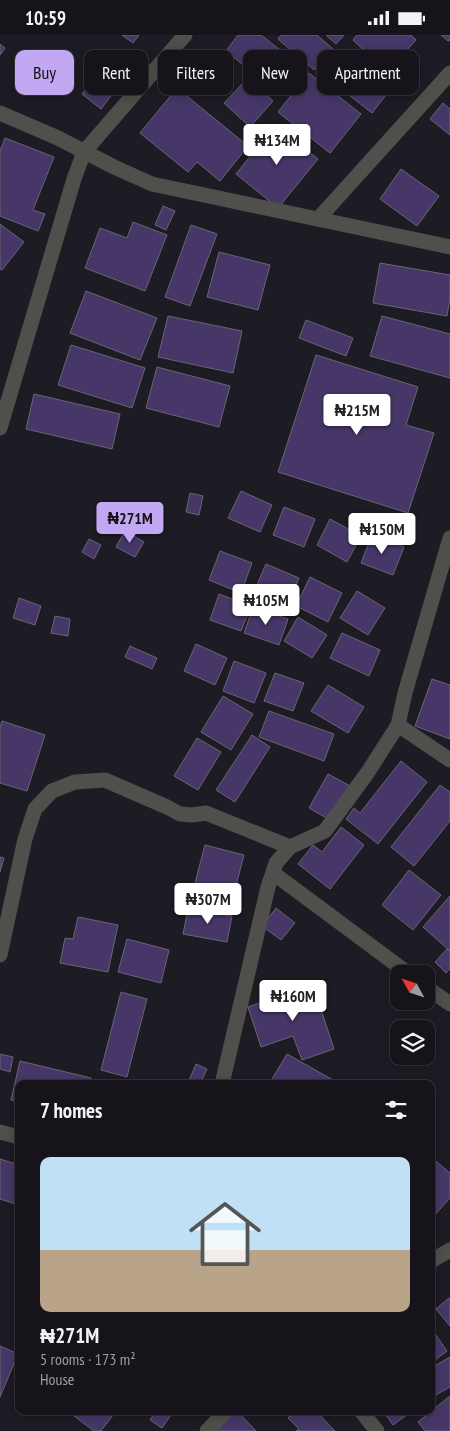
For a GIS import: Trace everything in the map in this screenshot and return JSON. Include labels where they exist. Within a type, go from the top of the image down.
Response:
[{"type":"street","points":[[0,428],[74,179],[84,152],[185,35]]},
{"type":"street","points":[[318,219],[450,73]]},
{"type":"street","points":[[0,113],[58,138],[152,184],[450,247]]},
{"type":"street","points":[[223,1080],[268,887],[276,863],[290,847],[325,831],[368,772],[398,725],[405,693],[450,538]]},
{"type":"street","points":[[398,725],[450,760]]},
{"type":"street","points":[[0,955],[25,839],[35,809],[52,791],[75,782],[104,780],[180,814],[206,813],[290,847]]},
{"type":"street","points":[[273,873],[397,965]]},
{"type":"street","points":[[435,993],[450,1004]]},
{"type":"street","points":[[0,1132],[15,1136]]},
{"type":"street","points":[[435,1259],[450,1250]]},
{"type":"street","points":[[207,1431],[222,1415]]},
{"type":"street","points":[[364,1415],[377,1431]]},
{"type":"building","points":[[122,35],[139,35],[133,43]]},
{"type":"building","points":[[238,35],[261,35],[280,50],[243,50],[243,65],[233,57],[233,50],[227,50]]},
{"type":"building","points":[[281,35],[317,35],[333,49],[317,50],[317,67],[314,70],[307,64],[307,50],[291,50],[278,39]]},
{"type":"building","points":[[326,35],[344,35],[336,44]]},
{"type":"building","points":[[357,35],[411,35],[416,40],[407,50],[364,50],[353,40]]},
{"type":"building","points":[[441,35],[450,35],[450,40],[448,41]]},
{"type":"building","points":[[0,44],[5,48],[0,55]]},
{"type":"building","points":[[309,73],[317,79],[317,95],[337,95],[361,114],[330,153],[278,112],[292,95],[307,95],[307,76]]},
{"type":"building","points":[[243,83],[243,95],[266,95],[273,101],[250,127],[224,103]]},
{"type":"building","points":[[84,92],[84,95],[112,95],[101,109],[82,94]]},
{"type":"building","points":[[171,95],[186,95],[248,146],[220,181],[197,162],[188,172],[140,133]]},
{"type":"building","points":[[349,95],[386,95],[372,113]]},
{"type":"building","points":[[443,103],[450,109],[450,135],[430,119]]},
{"type":"building","points":[[275,125],[318,159],[278,208],[236,174]]},
{"type":"building","points":[[5,138],[54,157],[33,210],[45,214],[38,231],[0,216],[0,151]]},
{"type":"building","points":[[401,169],[439,196],[417,226],[380,199]]},
{"type":"building","points":[[163,206],[175,211],[166,230],[155,225]]},
{"type":"building","points":[[133,222],[167,235],[145,291],[85,268],[100,228],[127,238]]},
{"type":"building","points":[[0,224],[24,242],[2,270],[0,269]]},
{"type":"building","points":[[191,225],[217,234],[190,306],[165,297]]},
{"type":"building","points":[[219,252],[270,265],[258,310],[207,297]]},
{"type":"building","points":[[380,263],[450,275],[450,298],[447,316],[373,303]]},
{"type":"building","points":[[86,291],[157,318],[140,360],[70,333]]},
{"type":"building","points":[[168,316],[242,331],[233,373],[158,357]]},
{"type":"building","points":[[382,316],[450,334],[450,378],[370,356]]},
{"type":"building","points":[[306,320],[353,338],[346,356],[299,338]]},
{"type":"building","points":[[71,345],[145,368],[132,408],[58,385]]},
{"type":"building","points":[[316,355],[418,387],[406,425],[434,433],[408,513],[278,472]]},
{"type":"building","points":[[157,367],[230,386],[219,427],[146,408]]},
{"type":"building","points":[[34,394],[120,414],[112,449],[26,429]]},
{"type":"building","points":[[241,491],[272,505],[260,532],[228,518]]},
{"type":"building","points":[[190,493],[203,496],[199,515],[186,512]]},
{"type":"building","points":[[284,507],[315,519],[304,547],[273,535]]},
{"type":"building","points":[[330,519],[361,536],[347,562],[317,545]]},
{"type":"building","points":[[125,531],[144,542],[135,557],[116,547]]},
{"type":"building","points":[[372,535],[404,547],[393,575],[361,563]]},
{"type":"building","points":[[89,539],[101,545],[94,559],[82,552]]},
{"type":"building","points":[[220,551],[252,563],[241,593],[209,580]]},
{"type":"building","points":[[266,564],[299,578],[287,609],[253,594]]},
{"type":"building","points":[[310,577],[342,593],[328,622],[296,606]]},
{"type":"building","points":[[357,591],[385,608],[368,635],[340,618]]},
{"type":"building","points":[[219,594],[251,606],[241,631],[210,620]]},
{"type":"building","points":[[19,598],[41,606],[35,625],[13,618]]},
{"type":"building","points":[[253,607],[288,619],[279,645],[244,633]]},
{"type":"building","points":[[55,616],[70,619],[68,636],[51,633]]},
{"type":"building","points":[[298,617],[327,635],[312,658],[284,641]]},
{"type":"building","points":[[342,633],[380,650],[369,676],[330,658]]},
{"type":"building","points":[[196,644],[227,658],[215,685],[184,671]]},
{"type":"building","points":[[130,646],[157,658],[152,669],[125,657]]},
{"type":"building","points":[[234,661],[266,673],[254,703],[223,691]]},
{"type":"building","points":[[275,673],[304,683],[293,711],[264,701]]},
{"type":"building","points":[[432,679],[450,685],[450,739],[415,726]]},
{"type":"building","points":[[328,685],[364,707],[348,733],[311,711]]},
{"type":"building","points":[[223,696],[253,714],[231,750],[201,732]]},
{"type":"building","points":[[269,711],[334,734],[324,761],[259,737]]},
{"type":"building","points":[[2,721],[45,735],[27,791],[0,783],[0,728]]},
{"type":"building","points":[[252,735],[270,747],[235,802],[216,790]]},
{"type":"building","points":[[197,738],[221,752],[198,790],[174,776]]},
{"type":"building","points":[[401,761],[427,782],[378,844],[346,819],[354,808],[360,813]]},
{"type":"building","points":[[328,774],[350,786],[330,820],[309,808]]},
{"type":"building","points":[[440,785],[450,792],[450,821],[414,866],[391,847]]},
{"type":"building","points":[[341,827],[364,845],[330,889],[298,864],[313,845],[322,852]]},
{"type":"building","points":[[205,845],[244,855],[229,912],[190,902]]},
{"type":"building","points":[[0,857],[4,858],[0,872]]},
{"type":"building","points":[[409,870],[441,895],[413,930],[382,905]]},
{"type":"building","points":[[450,896],[450,951],[423,927]]},
{"type":"building","points":[[276,908],[295,923],[281,940],[262,926]]},
{"type":"building","points":[[188,909],[232,916],[227,942],[183,934]]},
{"type":"building","points":[[78,917],[118,925],[108,972],[60,963],[65,938],[73,939]]},
{"type":"building","points":[[127,939],[169,950],[161,983],[118,972]]},
{"type":"building","points":[[447,949],[450,951],[450,969],[446,973],[435,962]]},
{"type":"building","points":[[313,985],[334,1049],[302,1060],[293,1036],[261,1047],[248,1007]]},
{"type":"building","points":[[121,992],[147,999],[127,1077],[101,1070]]},
{"type":"building","points":[[0,1054],[13,1057],[10,1072],[0,1069]]},
{"type":"building","points":[[287,1054],[333,1080],[271,1080]]},
{"type":"building","points":[[20,1061],[91,1078],[91,1080],[16,1080]]},
{"type":"building","points":[[196,1064],[207,1069],[202,1080],[189,1080]]},
{"type":"building","points":[[15,1083],[15,1101],[11,1100]]},
{"type":"building","points":[[0,1159],[15,1164],[15,1204],[0,1199]]},
{"type":"building","points":[[435,1160],[450,1173],[450,1198],[435,1215]]},
{"type":"building","points":[[450,1299],[450,1326],[436,1309]]},
{"type":"building","points":[[435,1334],[447,1351],[435,1360]]},
{"type":"building","points":[[0,1346],[15,1353],[15,1361],[0,1397]]},
{"type":"building","points":[[450,1357],[450,1387],[435,1395],[435,1366]]},
{"type":"building","points":[[450,1396],[450,1431],[425,1431],[418,1422],[427,1415],[435,1415],[435,1408]]},
{"type":"building","points":[[73,1415],[113,1415],[101,1431],[94,1431]]},
{"type":"building","points":[[153,1415],[171,1415],[162,1428],[150,1420]]},
{"type":"building","points":[[231,1415],[241,1415],[256,1431],[214,1431]]},
{"type":"building","points":[[291,1415],[320,1415],[335,1431],[296,1431],[299,1429],[288,1418]]},
{"type":"building","points":[[386,1415],[407,1415],[393,1425]]}]
